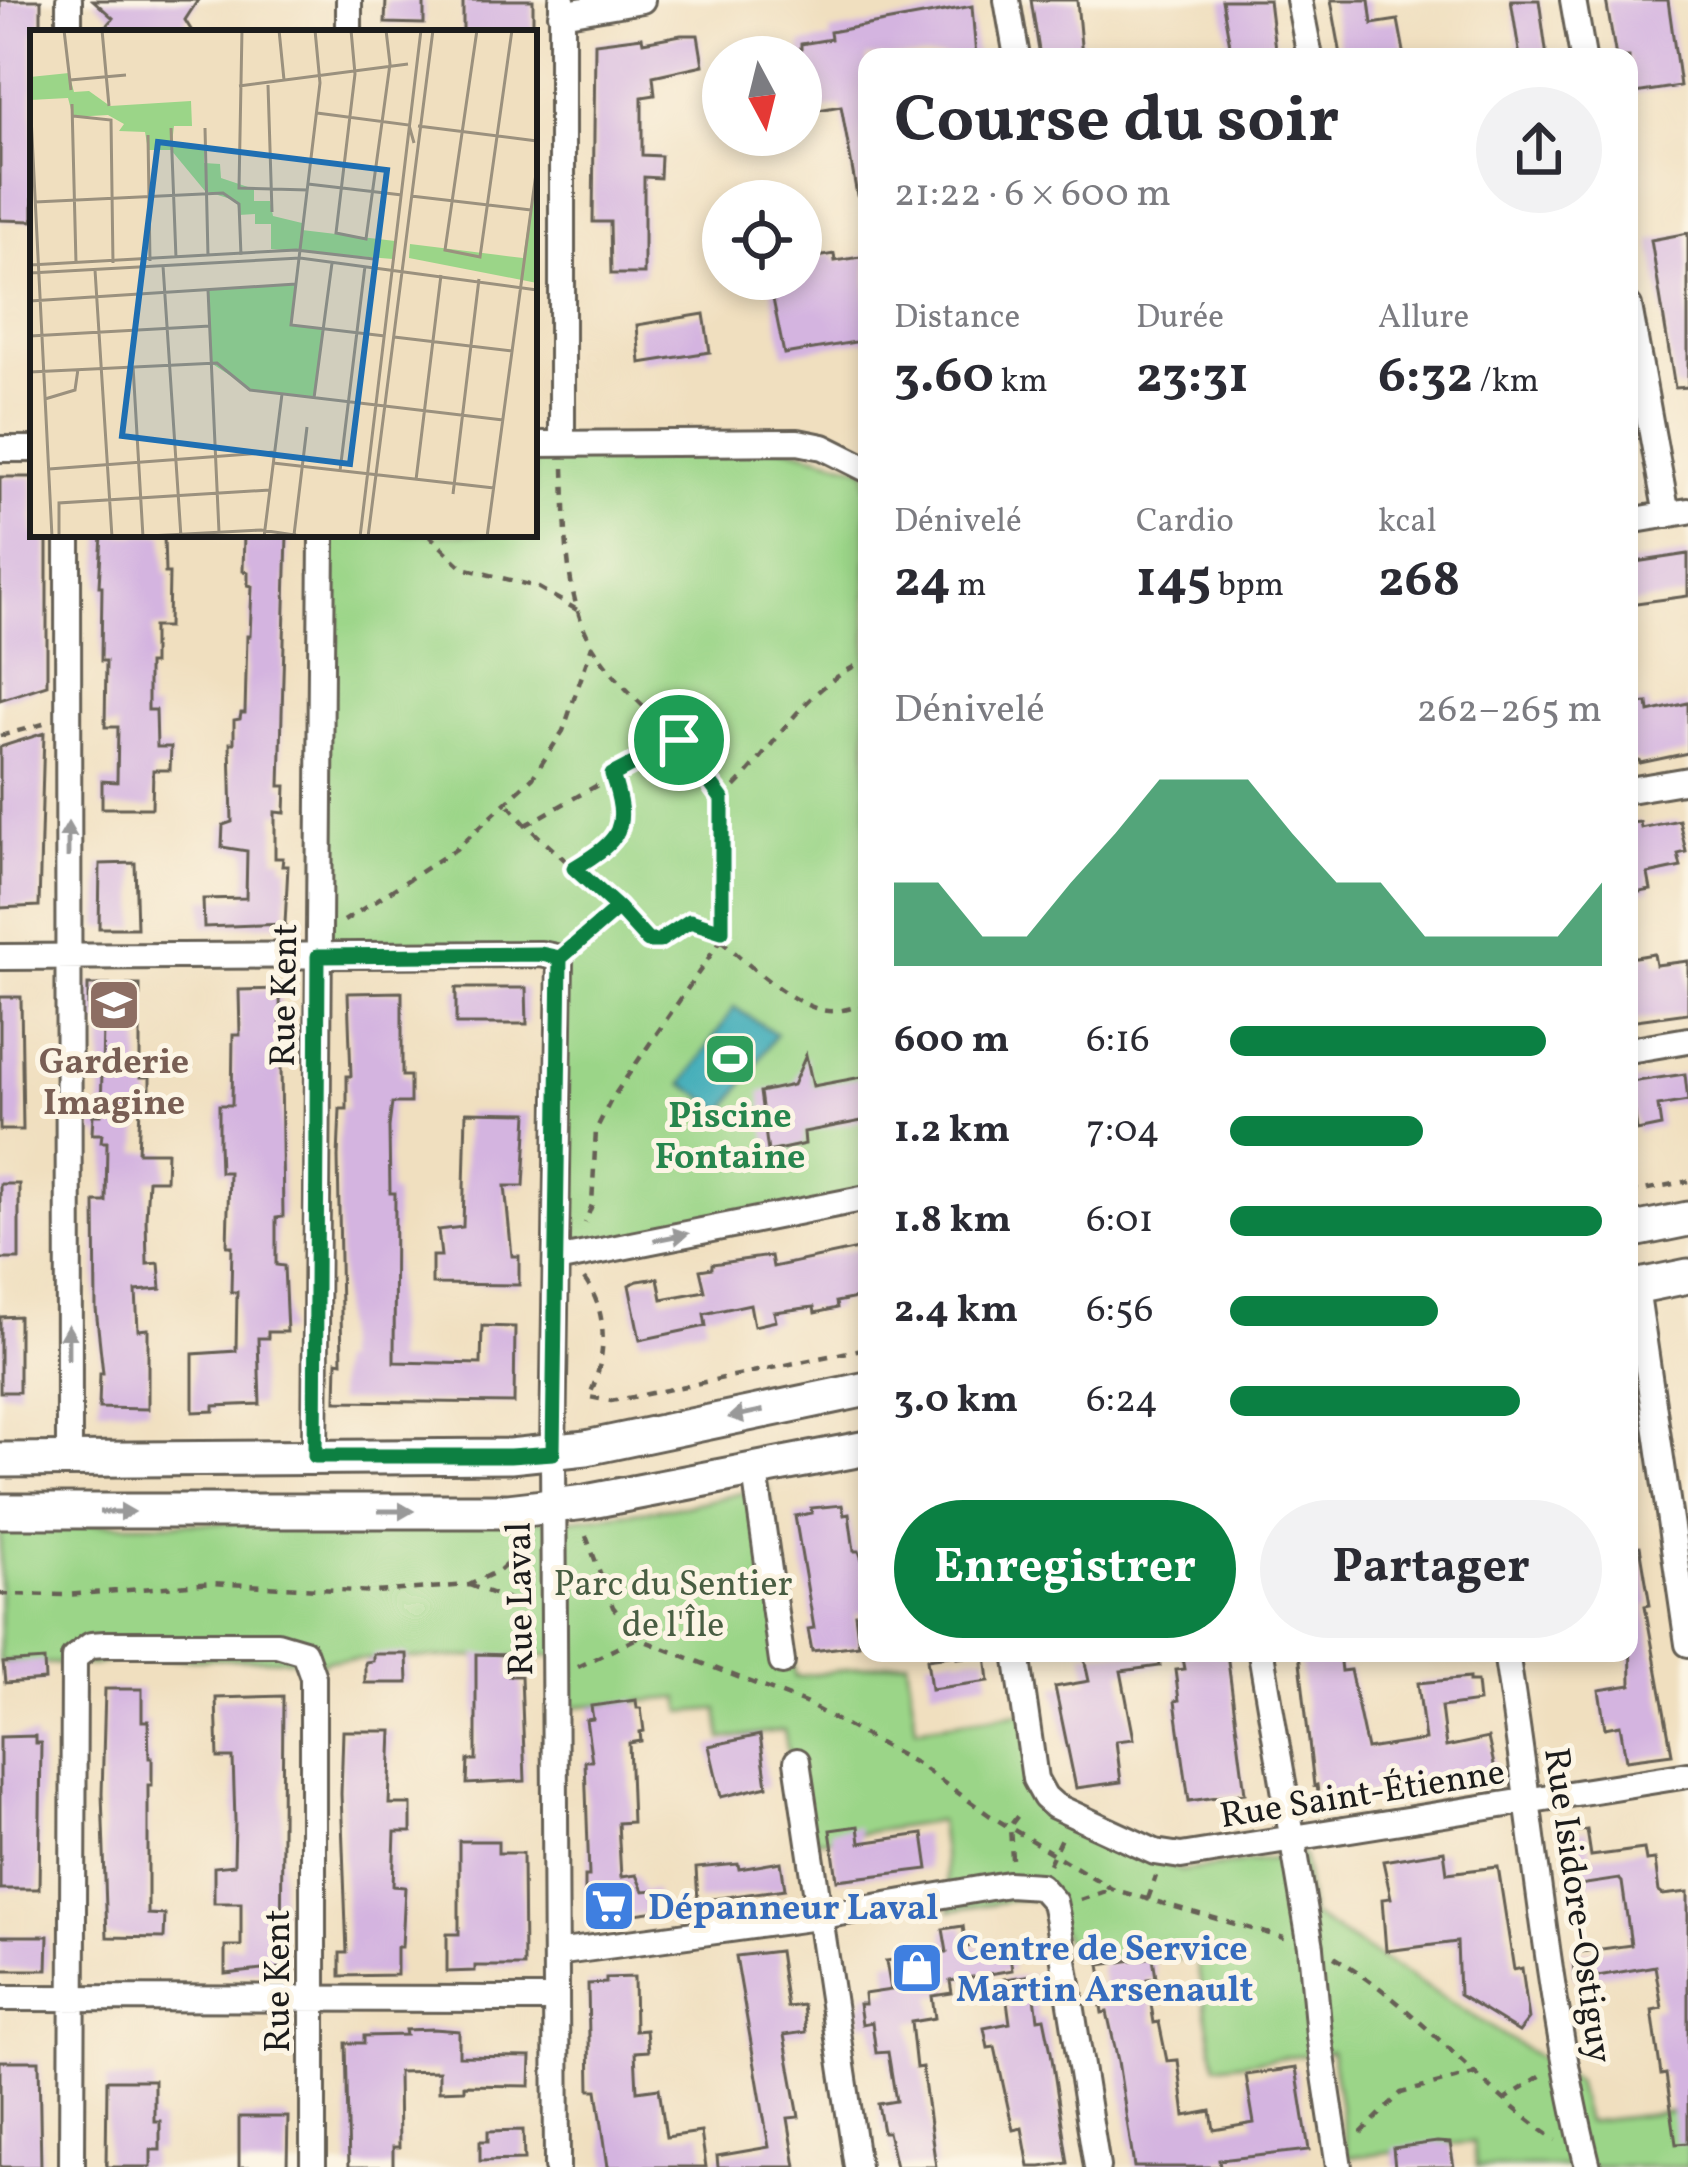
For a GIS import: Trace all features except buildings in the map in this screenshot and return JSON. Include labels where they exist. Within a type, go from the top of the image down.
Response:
[{"type":"main road","points":[[1638,1229],[1688,1219]]},
{"type":"main road","points":[[1638,1286],[1688,1276]]},
{"type":"main road","points":[[0,1460],[553,1453],[858,1391]]},
{"type":"main road","points":[[0,1511],[485,1511],[554,1506],[858,1450]]},
{"type":"street","points":[[562,444],[562,7],[642,0]]},
{"type":"street","points":[[1007,0],[1015,48]]},
{"type":"street","points":[[1299,0],[1308,48]]},
{"type":"street","points":[[1573,0],[1581,48]]},
{"type":"street","points":[[1638,344],[1678,513],[1638,520]]},
{"type":"street","points":[[537,444],[798,442],[835,451],[858,464]]},
{"type":"street","points":[[0,449],[30,448]]},
{"type":"street","points":[[68,537],[69,1459]]},
{"type":"street","name":"Rue Kent","points":[[315,1456],[322,537]]},
{"type":"street","points":[[1638,788],[1688,780]]},
{"type":"street","points":[[0,957],[541,954],[560,958]]},
{"type":"street","name":"Rue Laval","points":[[557,2167],[553,1453],[560,958]]},
{"type":"street","points":[[1638,1048],[1688,1040]]},
{"type":"street","points":[[556,1260],[858,1200]]},
{"type":"street","points":[[1638,1319],[1688,1644]]},
{"type":"street","points":[[755,1472],[782,1662]]},
{"type":"street","name":"Rue Kent","points":[[71,1997],[74,1658],[91,1646],[277,1644],[304,1652],[313,1677],[313,2167]]},
{"type":"street","points":[[1018,1662],[1035,1779],[1045,1797],[1064,1809]]},
{"type":"street","points":[[1262,1662],[1311,1947],[1339,2167]]},
{"type":"street","name":"Rue Isidore-Ostiguy","points":[[1507,1662],[1564,2066],[1586,2162]]},
{"type":"street","points":[[796,1761],[857,2167]]},
{"type":"street","name":"Rue Saint-Étienne","points":[[1064,1809],[1168,1856],[1688,1775]]},
{"type":"street","points":[[556,1953],[817,1917],[1008,1884],[1040,1886],[1054,1902],[1057,1916],[1097,2167]]},
{"type":"street","points":[[71,1997],[72,2167]]},
{"type":"street","points":[[0,1998],[556,1999]]},
{"type":"path","points":[[562,444],[568,553],[579,611],[592,646],[626,689],[679,740],[722,799],[721,940],[603,1115],[596,1130],[592,1205],[585,1223]]},
{"type":"path","points":[[431,537],[463,568],[537,587],[579,611]]},
{"type":"path","points":[[335,931],[352,913],[456,848],[508,803],[551,754],[592,646]]},
{"type":"path","points":[[722,799],[748,776],[793,712],[858,664]]},
{"type":"path","points":[[0,736],[68,718]]},
{"type":"path","points":[[526,825],[679,740]]},
{"type":"path","points":[[574,868],[614,840],[621,825],[623,812],[612,775]]},
{"type":"path","points":[[508,803],[648,941],[659,941],[690,921],[722,931]]},
{"type":"path","points":[[560,958],[618,908]]},
{"type":"path","points":[[721,940],[754,969],[823,1011],[858,1005]]},
{"type":"path","points":[[1638,1191],[1688,1181]]},
{"type":"path","points":[[584,1279],[599,1307],[602,1329],[600,1368],[589,1397],[611,1401],[858,1350]]},
{"type":"path","points":[[586,1536],[613,1607],[637,1638],[805,1703],[903,1755],[1112,1889],[1336,1958],[1405,2007],[1503,2101],[1586,2162]]},
{"type":"path","points":[[0,1594],[67,1595],[213,1583],[375,1592],[469,1585],[500,1570],[521,1550]]},
{"type":"path","points":[[469,1585],[514,1604],[555,1607]]},
{"type":"path","points":[[555,1675],[596,1662],[637,1638]]},
{"type":"path","points":[[1040,1886],[1055,1851],[1064,1809]]},
{"type":"path","points":[[1012,1865],[1010,1826],[1022,1810]]},
{"type":"path","points":[[1148,1899],[1156,1876]]},
{"type":"path","points":[[1074,1902],[1112,1889]]},
{"type":"path","points":[[1503,2101],[1546,2072],[1564,2066]]},
{"type":"path","points":[[1335,2137],[1362,2132],[1401,2093],[1474,2074]]},
{"type":"green space","points":[[768,442],[858,467],[858,1200],[556,1260],[560,958],[318,956],[322,537],[537,537],[537,444]]},
{"type":"green space","name":"Parc du Sentier de l'Île","points":[[768,1487],[795,1677],[907,1662],[916,1728],[1035,1711],[1048,1794],[1068,1820],[1181,1871],[1303,1855],[1311,1915],[1576,2081],[1586,2122],[1688,2110],[1688,2167],[1477,2167],[1473,2142],[1348,2157],[1331,2051],[1216,2066],[1196,1958],[1075,1958],[1044,1899],[950,1911],[939,1821],[817,1840],[792,1779],[784,1730],[722,1739],[718,1709],[682,1712],[680,1698],[568,1707],[568,1655],[327,1660],[317,1667],[290,1659],[117,1659],[94,1665],[0,1662],[0,1525],[564,1520],[684,1506]]},
{"type":"water","name":"Piscine Fontaine","points":[[734,1007],[776,1034],[725,1111],[683,1084]]},
{"type":"place","name":"Garderie Imagine","points":[[114,1005]]},
{"type":"place","name":"Piscine Fontaine","points":[[730,1059]]},
{"type":"place","name":"Dépanneur Laval","points":[[609,1906]]},
{"type":"place","name":"Centre de Service Martin Arsenault","points":[[917,1968]]},
{"type":"route","points":[[679,740],[612,775],[623,812],[621,825],[600,853],[574,868],[618,908],[560,958],[553,1453],[315,1456],[318,956],[552,954],[560,958],[576,944],[618,908],[648,941],[659,941],[690,921],[722,931],[722,799],[679,740]]}]
